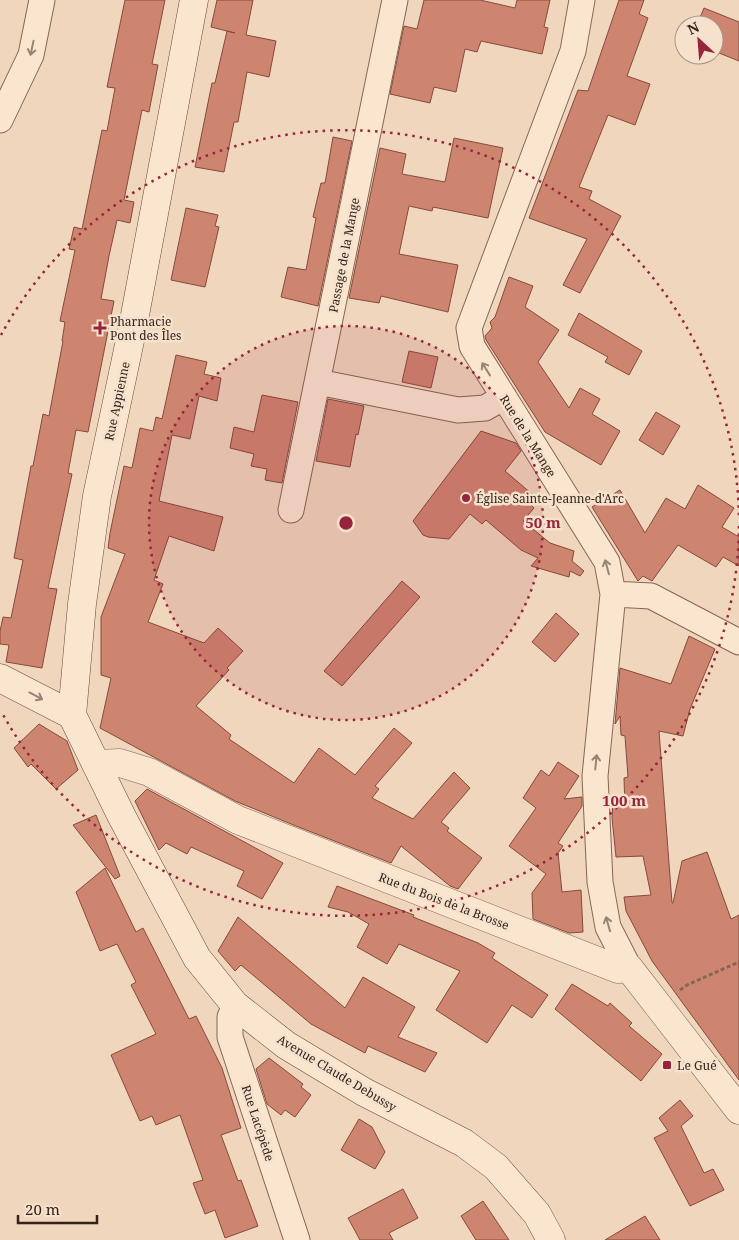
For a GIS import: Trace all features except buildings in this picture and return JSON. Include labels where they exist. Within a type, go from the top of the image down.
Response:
[{"type":"main road","name":"Rue Appienne","points":[[72,715],[82,604],[97,496],[132,331],[194,0]]},
{"type":"main road","points":[[0,678],[72,715]]},
{"type":"main road","name":"Avenue Claude Debussy","points":[[72,715],[121,815],[196,958],[235,1006],[286,1045],[364,1092],[464,1143],[496,1168],[537,1214],[551,1240]]},
{"type":"main road","name":"Rue du Bois de la Brosse","points":[[96,764],[120,763],[149,772],[238,820],[618,969],[629,968]]},
{"type":"main road","points":[[629,968],[739,1110]]},
{"type":"street","points":[[0,120],[30,55],[42,0]]},
{"type":"street","name":"Passage de la Mange","points":[[291,510],[395,0]]},
{"type":"street","name":"Rue de la Mange","points":[[582,0],[573,51],[469,328],[472,346],[607,562],[613,594],[595,776],[600,882],[608,926],[629,968]]},
{"type":"street","points":[[318,382],[458,410],[484,408],[504,398]]},
{"type":"street","points":[[613,594],[651,596],[739,642]]},
{"type":"street","name":"Rue Lacépède","points":[[235,1006],[230,1016],[230,1037],[296,1240]]},
{"type":"path","points":[[659,1005],[687,984],[739,962]]},
{"type":"place","name":"Pharmacie Pont des Îles","points":[[100,328]]},
{"type":"place","name":"Église Sainte-Jeanne-d'Arc","points":[[466,498]]},
{"type":"place","name":"Le Gué","points":[[667,1065]]}]
